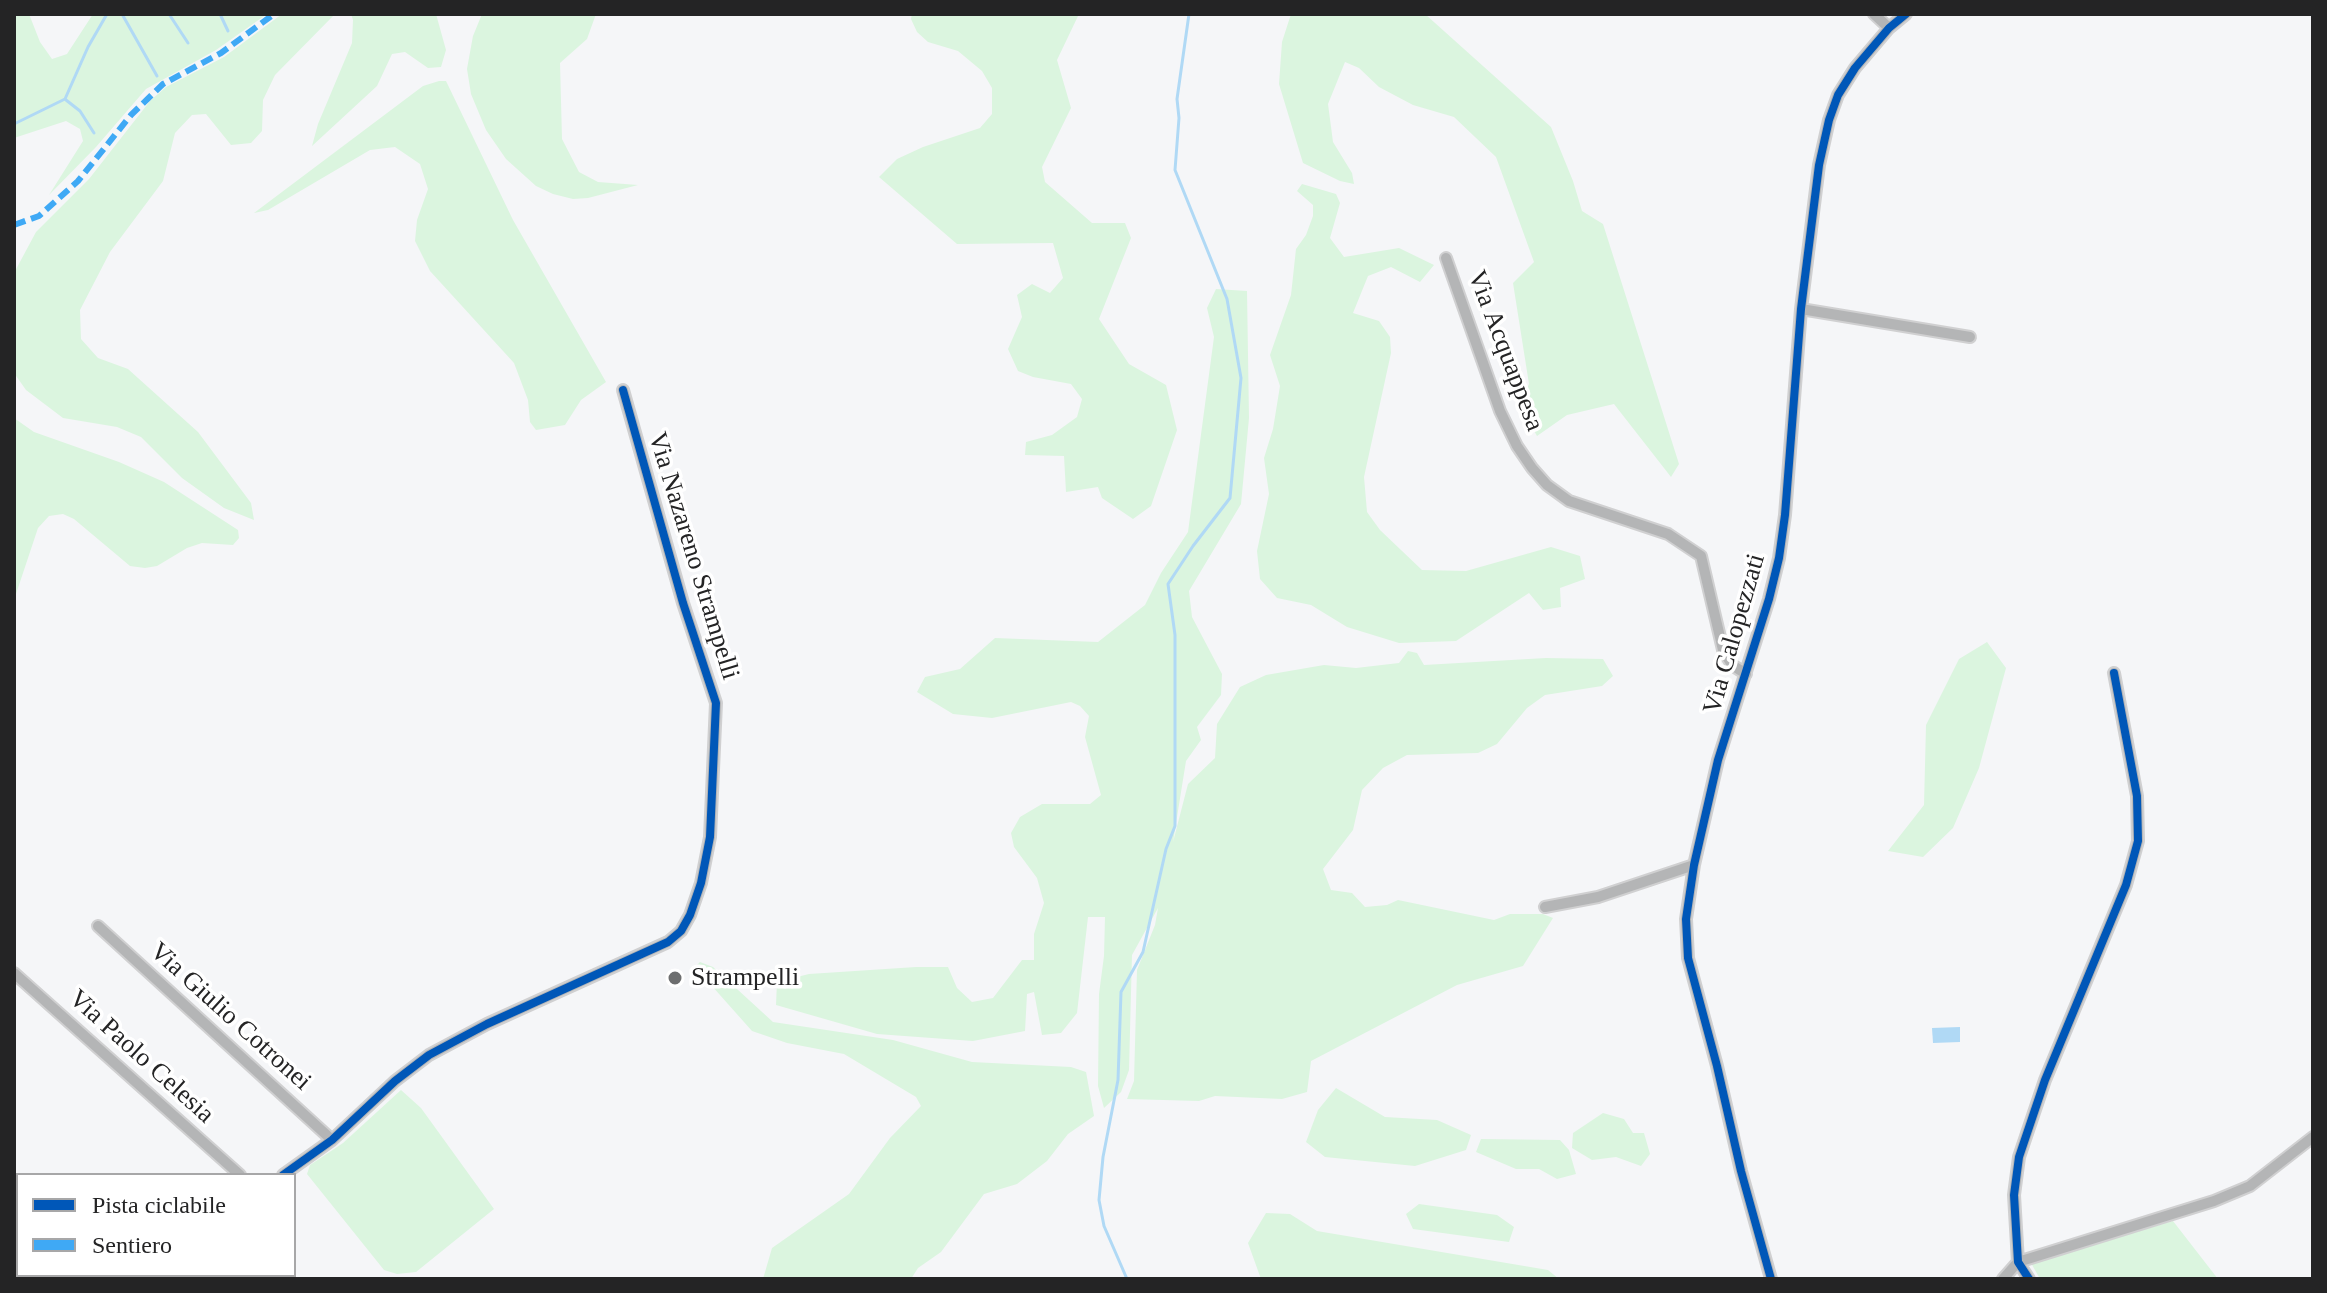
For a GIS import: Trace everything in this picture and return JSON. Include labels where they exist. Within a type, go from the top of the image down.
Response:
[{"type":"street","points":[[1874,14],[1889,28]]},
{"type":"street","name":"Via Calopezzati","points":[[1771,1279],[1745,1189],[1687,950],[1686,919],[1694,865],[1718,760],[1769,599],[1783,536],[1801,309],[1819,165],[1829,120],[1850,74],[1889,28],[1906,14]]},
{"type":"street","name":"Via Acquappesa","points":[[1446,258],[1500,411],[1532,468],[1547,485],[1569,501],[1668,534],[1701,556],[1723,650],[1732,665],[1746,674]]},
{"type":"street","points":[[1801,309],[1970,337]]},
{"type":"street","name":"Via Nazareno Strampelli","points":[[286,1173],[332,1140],[395,1081],[429,1055],[487,1024],[668,942],[681,931],[692,910],[710,837],[716,703],[679,591],[623,390]]},
{"type":"street","points":[[2029,1279],[2018,1262],[2014,1186],[2024,1138],[2126,885],[2137,848],[2138,800],[2114,673]]},
{"type":"street","points":[[1545,907],[1588,900],[1694,865]]},
{"type":"street","name":"Via Giulio Cotronei","points":[[98,926],[332,1140]]},
{"type":"street","name":"Via Paolo Celesia","points":[[14,973],[238,1173]]},
{"type":"street","points":[[2003,1279],[2018,1262],[2214,1201],[2250,1186],[2313,1137]]},
{"type":"green space","points":[[14,14],[29,14],[40,42],[52,59],[67,54],[93,14],[267,14],[216,50],[146,89],[49,195],[83,141],[80,129],[66,121],[14,138]]},
{"type":"green space","points":[[282,14],[335,14],[275,75],[263,100],[262,131],[251,143],[231,145],[206,114],[192,115],[175,133],[163,181],[110,252],[80,310],[81,339],[98,358],[128,369],[198,432],[251,503],[254,520],[224,508],[182,478],[141,437],[117,427],[63,418],[26,390],[14,373],[14,273],[36,232],[89,179],[150,101],[166,87],[224,57]]},
{"type":"green space","points":[[351,14],[436,14],[446,50],[441,67],[428,68],[405,52],[392,54],[377,86],[312,146],[352,43]]},
{"type":"green space","points":[[482,14],[596,14],[587,39],[560,63],[562,139],[579,172],[598,182],[638,185],[573,199],[536,186],[506,159],[486,130],[471,94],[467,69],[473,36]]},
{"type":"green space","points":[[912,14],[1079,14],[1057,60],[1071,108],[1042,167],[1045,182],[1092,223],[1125,223],[1131,238],[1099,319],[1129,364],[1166,385],[1177,430],[1151,506],[1133,519],[1102,498],[1098,487],[1066,492],[1064,456],[1025,455],[1026,442],[1052,435],[1077,417],[1082,399],[1071,384],[1018,371],[1008,349],[1022,317],[1017,295],[1032,284],[1050,293],[1063,278],[1053,243],[957,244],[879,177],[897,159],[980,128],[992,114],[992,88],[982,71],[958,51],[928,42],[917,32]]},
{"type":"green space","points":[[1291,14],[1425,14],[1551,127],[1582,211],[1603,224],[1679,464],[1671,477],[1614,404],[1567,415],[1537,436],[1519,404],[1529,384],[1513,283],[1534,262],[1496,157],[1454,117],[1413,105],[1379,87],[1359,68],[1345,62],[1328,104],[1333,142],[1352,173],[1354,184],[1340,181],[1303,163],[1279,84],[1282,42]]},
{"type":"green space","points":[[446,81],[513,220],[606,382],[581,400],[565,425],[536,430],[530,422],[528,400],[514,363],[430,271],[415,241],[417,220],[428,189],[420,164],[395,147],[370,150],[268,210],[254,213],[423,86]]},
{"type":"green space","points":[[1302,184],[1336,194],[1340,203],[1330,238],[1344,257],[1399,248],[1434,265],[1420,282],[1391,267],[1368,276],[1353,313],[1379,321],[1390,337],[1391,353],[1364,477],[1367,512],[1380,530],[1422,570],[1466,571],[1551,547],[1580,556],[1585,579],[1560,588],[1561,607],[1543,610],[1529,593],[1456,641],[1399,643],[1347,627],[1311,605],[1277,598],[1260,579],[1257,551],[1269,494],[1264,458],[1273,429],[1280,386],[1270,355],[1291,295],[1296,249],[1306,235],[1313,216],[1313,205],[1297,191]]},
{"type":"green space","points":[[1216,289],[1247,291],[1249,418],[1241,504],[1189,591],[1192,617],[1222,674],[1221,695],[1197,727],[1201,740],[1186,761],[1173,842],[1188,784],[1215,758],[1217,724],[1240,687],[1266,675],[1324,665],[1356,668],[1399,663],[1408,651],[1417,653],[1424,665],[1546,658],[1603,659],[1613,676],[1602,686],[1545,695],[1527,708],[1497,744],[1478,753],[1407,755],[1383,768],[1362,790],[1353,830],[1323,869],[1331,890],[1352,893],[1365,907],[1387,905],[1398,900],[1494,920],[1510,914],[1543,914],[1553,918],[1523,966],[1457,985],[1311,1061],[1307,1092],[1282,1099],[1215,1096],[1199,1101],[1127,1099],[1134,1081],[1137,970],[1155,925],[1158,908],[1132,955],[1129,1070],[1121,1092],[1104,1108],[1098,1086],[1099,994],[1105,917],[1088,917],[1077,1013],[1061,1033],[1042,1035],[1034,992],[1027,994],[1025,1031],[973,1041],[877,1034],[776,1005],[777,982],[809,974],[916,967],[948,967],[957,988],[972,1002],[993,998],[1022,960],[1034,960],[1034,934],[1044,903],[1037,878],[1014,847],[1011,833],[1020,817],[1042,804],[1090,804],[1101,795],[1085,737],[1089,716],[1071,702],[992,718],[953,714],[917,692],[925,677],[960,669],[995,638],[1098,642],[1145,605],[1161,573],[1188,532],[1214,337],[1207,308]]},
{"type":"green space","points":[[14,418],[34,432],[119,462],[164,482],[238,530],[239,538],[233,545],[202,543],[157,566],[145,568],[130,566],[74,519],[63,514],[49,516],[38,528],[14,600]]},
{"type":"green space","points":[[1987,642],[2006,668],[1979,768],[1953,828],[1923,857],[1888,851],[1924,805],[1926,725],[1959,659]]},
{"type":"green space","points":[[700,962],[713,967],[773,1022],[893,1040],[972,1062],[1071,1067],[1086,1072],[1094,1116],[1068,1134],[1047,1161],[1017,1184],[984,1194],[941,1252],[918,1268],[911,1279],[763,1279],[772,1248],[849,1194],[890,1138],[921,1106],[916,1097],[844,1054],[787,1043],[752,1031],[695,967]]},
{"type":"green space","points":[[1336,1088],[1385,1117],[1437,1120],[1471,1135],[1466,1150],[1415,1166],[1325,1157],[1306,1142],[1318,1110]]},
{"type":"green space","points":[[401,1090],[421,1108],[494,1209],[416,1272],[397,1274],[384,1270],[307,1174],[310,1165],[343,1143]]},
{"type":"green space","points":[[1603,1113],[1624,1119],[1633,1133],[1644,1133],[1650,1154],[1641,1166],[1616,1157],[1592,1160],[1572,1148],[1573,1133]]},
{"type":"green space","points":[[1481,1139],[1560,1140],[1569,1150],[1576,1174],[1557,1179],[1539,1169],[1516,1169],[1476,1152]]},
{"type":"green space","points":[[1419,1204],[1497,1215],[1514,1227],[1509,1242],[1413,1229],[1406,1214]]},
{"type":"green space","points":[[1266,1213],[1290,1214],[1317,1231],[1548,1270],[1559,1279],[1261,1279],[1248,1243]]},
{"type":"green space","points":[[2173,1221],[2218,1279],[2040,1279],[2031,1263]]},
{"type":"water","points":[[1960,1027],[1960,1042],[1933,1043],[1932,1028]]},
{"type":"waterway","points":[[14,124],[65,99],[88,47],[107,14]]},
{"type":"waterway","points":[[122,14],[157,76]]},
{"type":"waterway","points":[[169,14],[188,43]]},
{"type":"waterway","points":[[220,14],[228,31]]},
{"type":"waterway","points":[[1127,1279],[1104,1226],[1099,1200],[1103,1157],[1118,1080],[1121,992],[1143,952],[1166,849],[1175,826],[1175,635],[1168,584],[1230,498],[1241,378],[1227,299],[1175,170],[1179,118],[1177,99],[1189,14]]},
{"type":"waterway","points":[[66,100],[80,111],[94,133]]},
{"type":"marked path","points":[[14,225],[39,216],[78,181],[131,115],[163,84],[221,53],[274,14]]},
{"type":"cycle path","points":[[1771,1279],[1688,958],[1686,919],[1694,865],[1718,760],[1779,558],[1801,309],[1819,165],[1829,120],[1838,95],[1855,68],[1889,28],[1906,14]]},
{"type":"cycle path","points":[[286,1173],[332,1140],[395,1081],[429,1055],[487,1024],[668,942],[681,931],[690,915],[701,883],[710,837],[716,703],[683,603],[623,390]]},
{"type":"cycle path","points":[[2029,1279],[2018,1262],[2014,1195],[2019,1157],[2045,1080],[2126,885],[2138,841],[2137,796],[2114,673]]},
{"type":"place","name":"Strampelli","points":[[675,978]]}]
